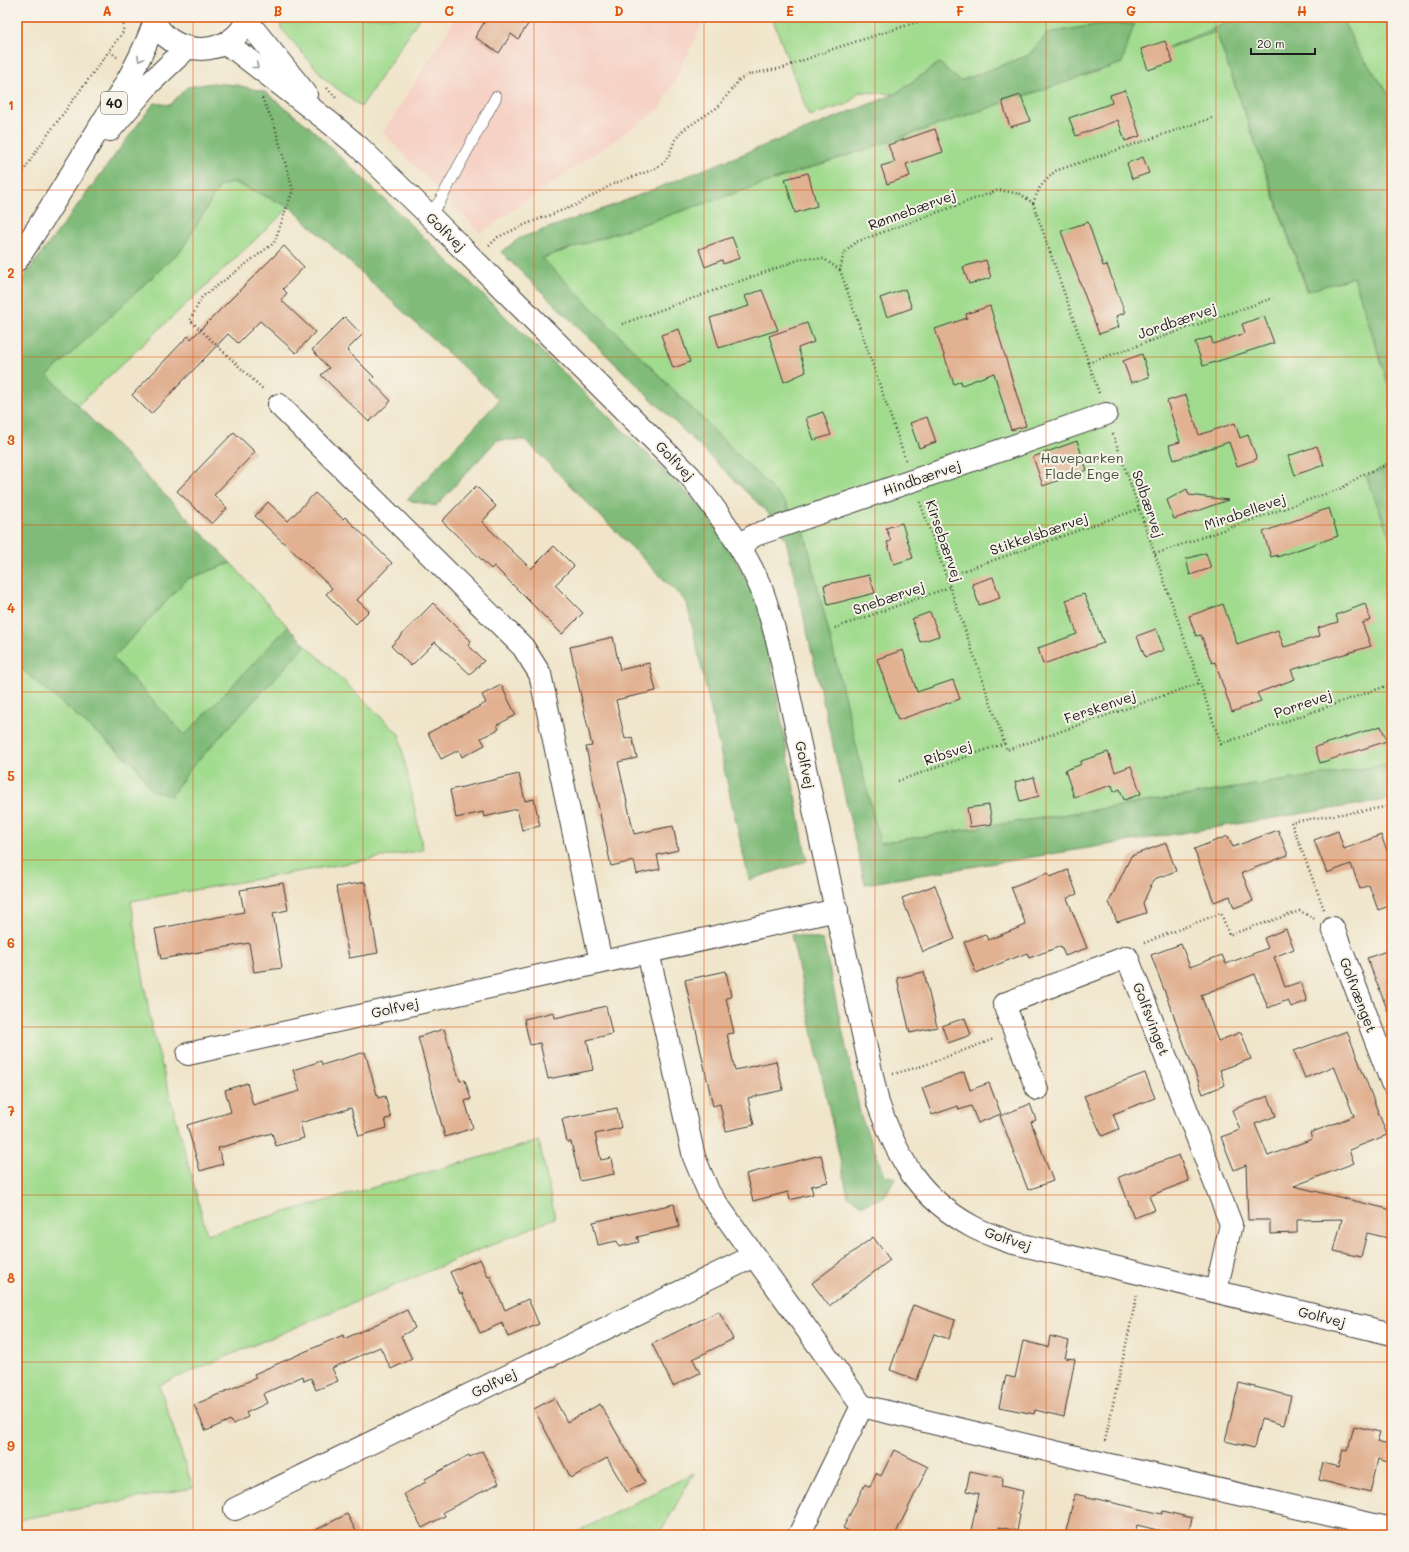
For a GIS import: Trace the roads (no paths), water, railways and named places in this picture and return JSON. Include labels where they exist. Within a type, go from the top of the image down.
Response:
[{"type":"street","name":"40","points":[[153,20],[163,34],[174,43],[187,48],[199,50],[212,49],[224,44],[241,30],[247,19]]},
{"type":"street","name":"Golfvej","points":[[247,19],[330,122]]},
{"type":"street","name":"40","points":[[17,260],[68,182],[145,49],[153,20]]},
{"type":"street","name":"Golfvej","points":[[224,44],[237,51],[330,122],[359,147],[690,476],[720,515],[740,545],[761,589],[778,644],[878,1103],[894,1145],[907,1169],[926,1192],[946,1210],[974,1228],[1010,1242],[1392,1334]]},
{"type":"street","name":"40","points":[[68,182],[150,83],[187,48]]},
{"type":"street","points":[[279,405],[523,647],[540,674],[601,962]]},
{"type":"street","name":"Hindbærvej","points":[[740,545],[755,535],[1106,414]]},
{"type":"street","name":"Golfvej","points":[[188,1054],[837,910]]},
{"type":"street","name":"Golfvænget","points":[[1333,928],[1392,1083]]},
{"type":"street","points":[[648,952],[694,1157],[709,1193],[862,1406],[1101,1463],[1392,1529]]},
{"type":"street","name":"Golfsvinget","points":[[1037,1089],[1004,1004],[1127,958],[1232,1224],[1216,1291]]},
{"type":"street","name":"Golfvej","points":[[235,1509],[754,1256]]},
{"type":"street","points":[[799,1535],[862,1406]]},
{"type":"lane","points":[[429,215],[440,201],[496,97]]},
{"type":"park label","name":"Haveparken Flade Enge","points":[[1082,466]]}]
